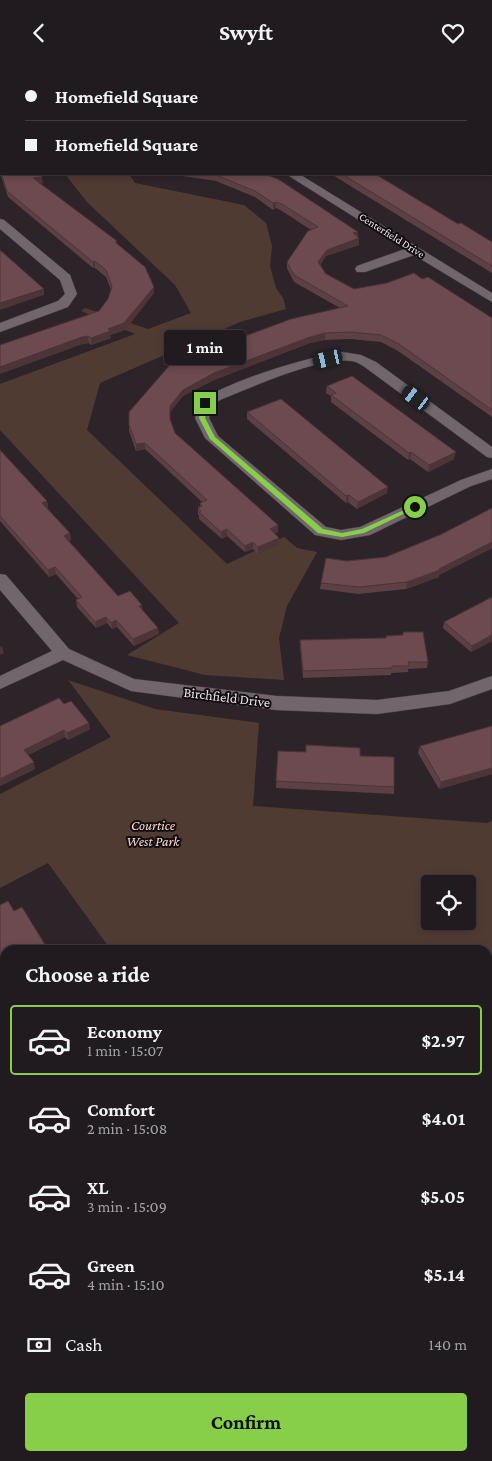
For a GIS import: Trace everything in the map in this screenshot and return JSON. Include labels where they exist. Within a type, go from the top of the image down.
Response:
[{"type":"street","name":"Centerfield Drive","points":[[294,175],[492,298]]},
{"type":"street","points":[[0,223],[66,279],[71,294],[63,304],[0,328]]},
{"type":"street","points":[[361,269],[415,250]]},
{"type":"street","points":[[492,454],[371,365],[355,357],[340,356],[316,362],[217,396],[205,403],[202,418],[212,438],[321,531],[342,535],[364,531],[466,483],[492,474]]},
{"type":"street","name":"Birchfield Drive","points":[[0,579],[63,653],[131,685],[276,703],[377,707],[450,697],[492,683]]},
{"type":"street","points":[[0,683],[63,653]]},
{"type":"green space","points":[[66,175],[130,175],[135,183],[244,205],[266,223],[272,246],[270,266],[276,288],[283,298],[286,309],[240,322],[100,383],[87,430],[227,564],[284,537],[297,548],[317,552],[287,606],[279,638],[284,680],[205,675],[127,655],[179,623],[0,430],[0,384],[135,334],[81,311],[85,308],[148,329],[191,313],[175,285],[87,202]]},
{"type":"green space","name":"Courtice West Park","points":[[68,680],[155,709],[259,723],[253,806],[487,823],[492,821],[492,945],[107,945],[48,863],[0,888],[0,794],[111,737]]},
{"type":"building","points":[[1,175],[41,175],[42,177],[33,178],[117,241],[115,242],[145,267],[154,287],[124,323],[91,338],[88,336],[82,337],[0,367],[0,345],[99,311],[108,299],[112,287],[106,270],[95,261],[93,262],[7,191]]},
{"type":"building","points":[[216,175],[267,175],[278,179],[358,232],[353,233],[359,238],[327,250],[318,262],[326,274],[354,289],[387,283],[414,273],[422,279],[428,277],[492,318],[492,410],[399,344],[381,335],[351,332],[325,333],[310,337],[214,373],[183,390],[170,406],[170,419],[175,433],[278,525],[270,529],[279,538],[258,547],[253,542],[245,546],[227,529],[221,532],[199,512],[201,511],[198,508],[202,506],[200,503],[207,500],[145,443],[136,444],[129,425],[129,412],[169,366],[175,362],[291,319],[348,306],[294,275],[287,262],[308,231],[318,227],[282,204],[273,203],[255,191]]},
{"type":"building","points":[[344,175],[377,175],[458,224],[461,223],[492,242],[492,266]]},
{"type":"building","points":[[0,250],[44,289],[0,303]]},
{"type":"building","points":[[352,376],[456,452],[429,465],[411,452],[409,453],[331,395],[336,393],[327,386]]},
{"type":"building","points":[[281,399],[388,487],[358,502],[349,495],[346,496],[247,412]]},
{"type":"building","points":[[0,450],[47,501],[42,503],[70,533],[64,536],[118,596],[130,591],[142,605],[139,606],[158,628],[133,639],[116,620],[111,623],[106,617],[95,622],[76,600],[82,597],[55,567],[48,570],[0,516]]},
{"type":"building","points":[[492,508],[492,542],[440,570],[407,582],[359,587],[321,583],[326,558],[347,561],[386,557],[442,534]]},
{"type":"building","points":[[492,597],[492,635],[472,646],[444,622]]},
{"type":"building","points":[[403,632],[423,632],[428,662],[408,662],[409,666],[392,666],[392,668],[303,671],[300,640],[386,638],[386,636],[403,635]]},
{"type":"building","points":[[59,698],[64,704],[71,701],[89,723],[67,733],[64,730],[24,750],[34,762],[0,779],[0,726]]},
{"type":"building","points":[[492,726],[492,768],[441,782],[420,746]]},
{"type":"building","points":[[306,745],[360,748],[360,756],[394,757],[394,787],[276,781],[278,751],[306,752]]},
{"type":"building","points":[[8,901],[14,911],[22,907],[45,945],[0,945],[0,905]]},
{"type":"route","points":[[205,403],[202,418],[212,438],[321,531],[342,535],[364,531],[415,507]]}]
